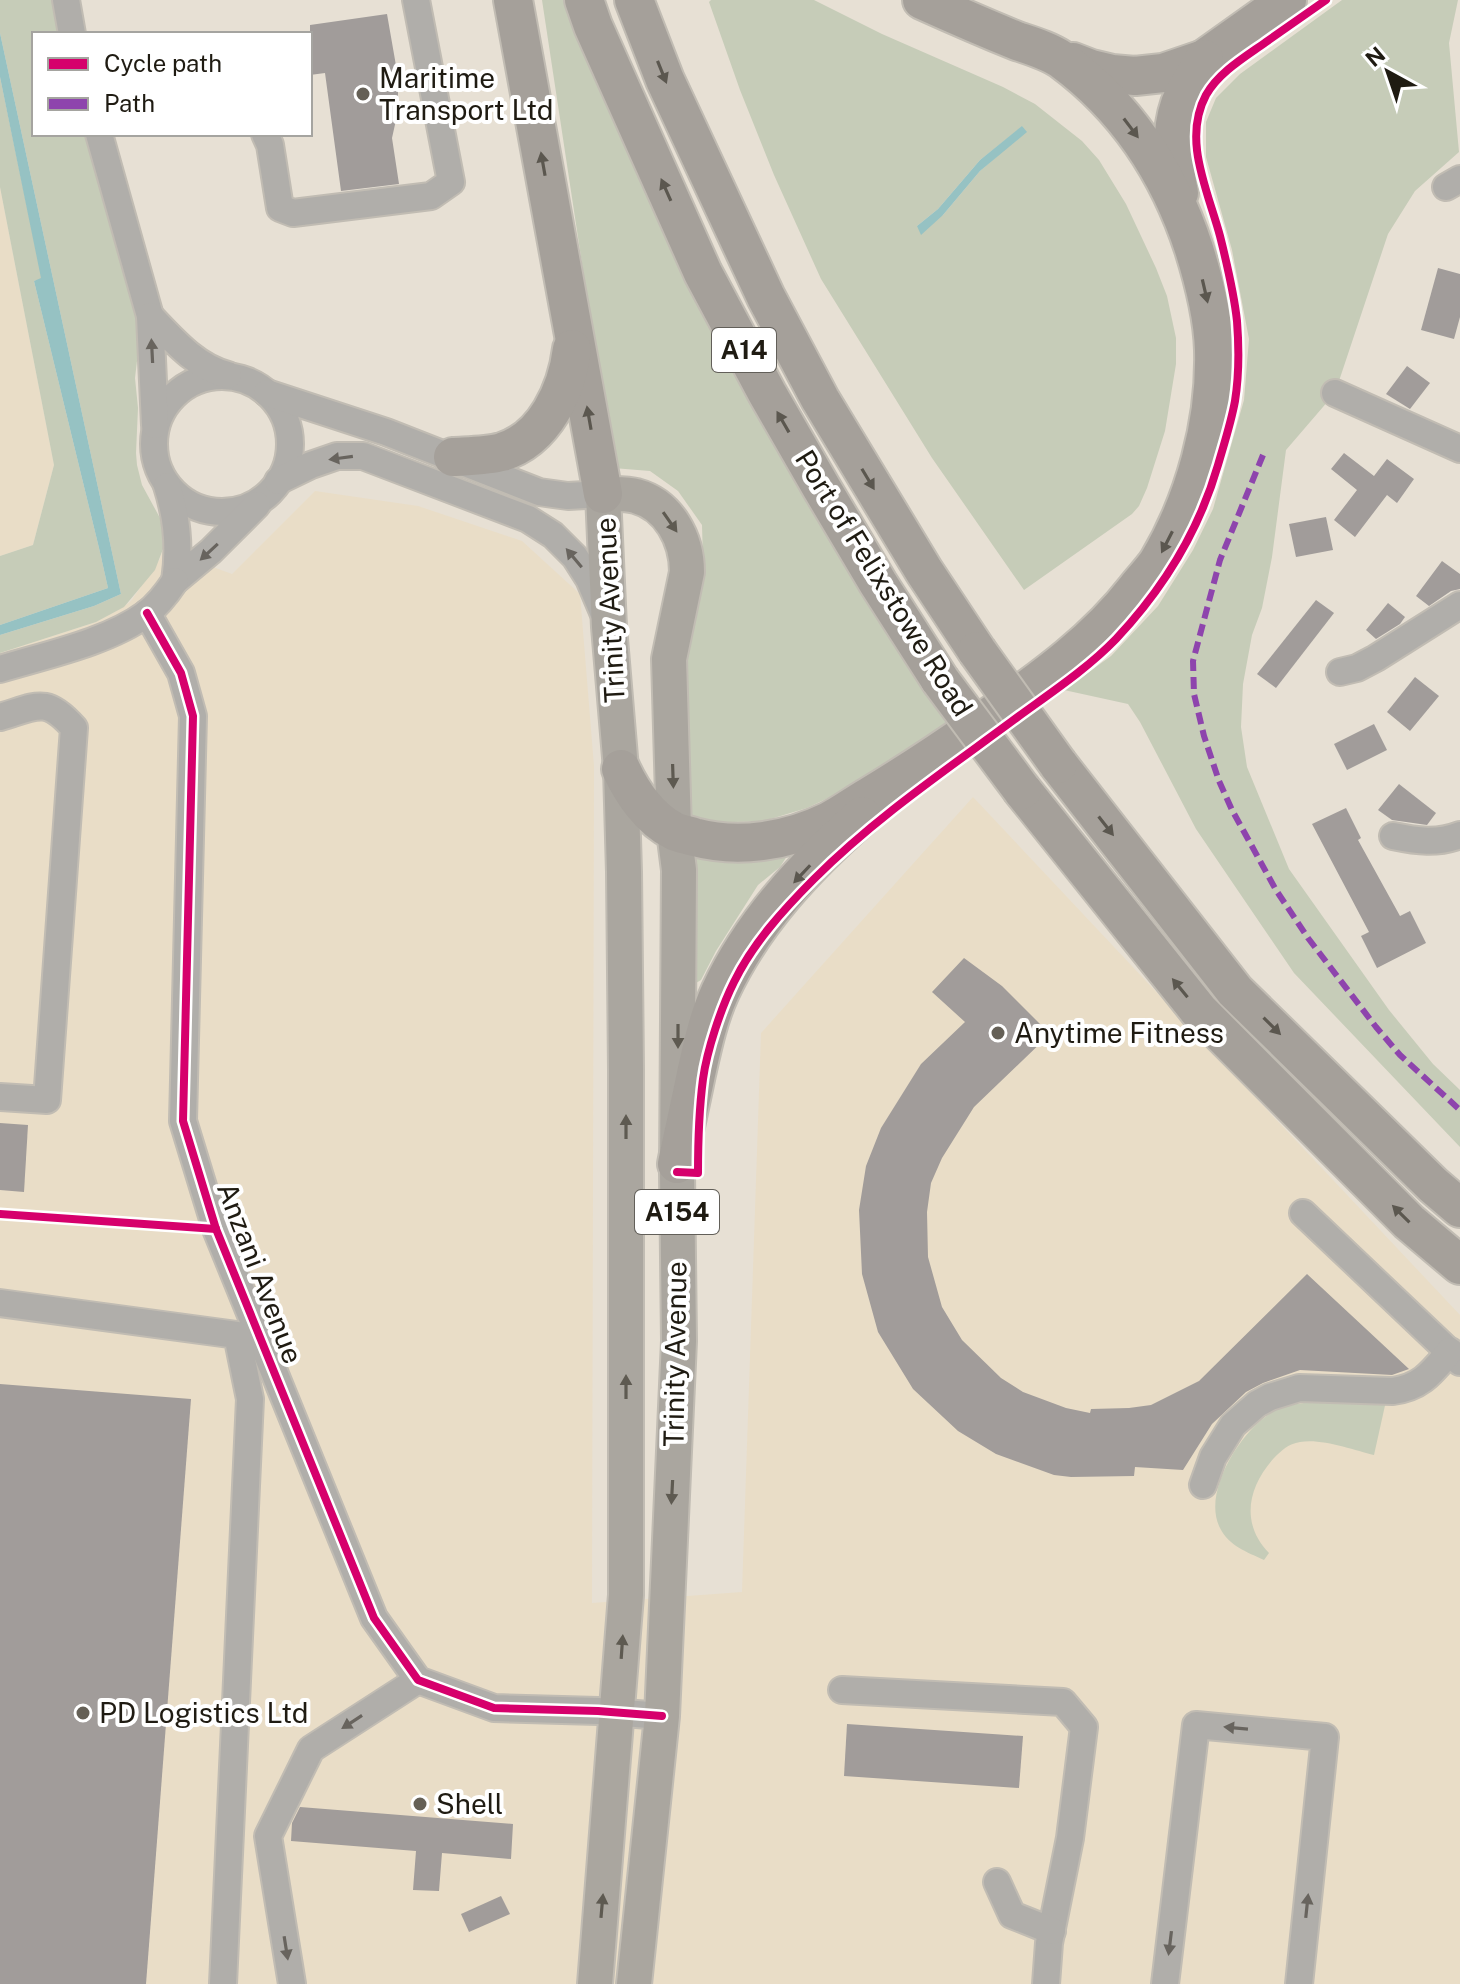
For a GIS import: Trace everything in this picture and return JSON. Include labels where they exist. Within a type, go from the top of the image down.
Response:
[{"type":"highway","points":[[513,0],[603,494]]},
{"type":"highway","name":"Port of Felixstowe Road","points":[[584,0],[703,273],[821,487],[940,680],[1022,790],[1199,1011],[1409,1222],[1460,1265]]},
{"type":"highway","name":"Port of Felixstowe Road","points":[[634,0],[665,80],[773,310],[820,399],[924,571],[977,651],[1058,764],[1235,991],[1460,1208]]},
{"type":"highway","points":[[922,0],[1091,69],[1135,76],[1163,73],[1204,59],[1287,0]]},
{"type":"highway","points":[[621,769],[637,798],[674,831],[726,843],[771,840],[799,833],[828,821],[922,765],[1045,677],[1124,605],[1157,563],[1178,521],[1203,450],[1212,401],[1214,350],[1208,300],[1183,216],[1149,152],[1097,89],[1058,57]]},
{"type":"highway","points":[[1183,216],[1172,152],[1175,125],[1181,103],[1204,59]]},
{"type":"highway","points":[[453,457],[502,452],[525,441],[542,426],[570,368],[573,333]]},
{"type":"highway","points":[[677,1164],[704,1040],[719,993],[742,949],[785,893],[830,844],[922,765]]},
{"type":"main road","name":"Trinity Avenue","points":[[595,1984],[626,1595],[624,872],[621,769],[609,627],[603,494],[633,495],[660,507],[679,535],[687,560],[669,659],[674,831],[679,870],[679,1341],[662,1716],[634,1984]]},
{"type":"street","points":[[66,0],[72,32]]},
{"type":"street","points":[[266,136],[280,208],[293,213],[431,196],[451,182],[416,0]]},
{"type":"street","points":[[102,136],[150,316],[155,429],[153,448],[157,467],[175,510],[178,564],[175,581]]},
{"type":"street","points":[[0,669],[100,638],[147,613],[175,581],[211,551],[272,489],[287,464],[290,445],[287,426],[280,408],[267,393],[255,384],[212,371],[179,345],[150,316]]},
{"type":"street","points":[[155,429],[162,411],[173,396],[188,385],[205,378],[223,376],[242,379]]},
{"type":"street","points":[[267,393],[386,432],[539,492],[568,496],[603,494]]},
{"type":"street","points":[[1335,393],[1460,449]]},
{"type":"street","points":[[167,485],[192,505],[224,512],[246,508],[311,465],[337,456],[363,456],[528,519],[553,535],[575,557],[589,579],[609,627]]},
{"type":"street","points":[[1340,672],[1357,668],[1376,658],[1460,605]]},
{"type":"street","name":"Anzani Avenue","points":[[147,613],[181,673],[193,716],[183,1121],[216,1229],[374,1618],[418,1680]]},
{"type":"street","points":[[0,717],[41,705],[60,712],[74,728],[47,1100],[0,1097]]},
{"type":"street","points":[[1393,836],[1424,842],[1448,840],[1460,835]]},
{"type":"street","points":[[1203,1485],[1222,1439],[1257,1404],[1270,1397],[1299,1388],[1407,1389],[1455,1357],[1303,1213]]},
{"type":"street","points":[[0,1303],[237,1335],[250,1399],[223,1984]]},
{"type":"street","points":[[292,1984],[268,1836],[311,1749],[418,1680],[494,1708],[662,1716]]},
{"type":"street","points":[[842,1690],[1063,1702],[1084,1727],[1046,1984]]},
{"type":"street","points":[[1165,1984],[1196,1725],[1325,1737],[1299,1984]]},
{"type":"street","points":[[997,1882],[1012,1915],[1052,1931]]},
{"type":"shaded area","points":[[0,187],[54,465],[33,545],[0,556]]},
{"type":"shaded area","points":[[315,491],[418,506],[522,541],[580,594],[594,766],[592,1603],[742,1592],[761,1033],[973,797],[1460,1315],[1460,1984],[0,1984],[0,653],[96,622],[123,607],[131,601],[160,559],[163,549],[232,574]]},
{"type":"green space","points":[[0,0],[52,0],[59,32],[32,32],[32,136],[92,136],[138,312],[139,344],[135,378],[137,465],[142,485],[160,518],[163,549],[155,570],[124,607],[96,622],[0,653],[0,635],[94,606],[121,594],[0,33]]},
{"type":"green space","points":[[542,0],[573,0],[818,510],[947,723],[843,791],[807,808],[764,821],[706,823],[684,816],[682,667],[703,561],[702,525],[678,491],[650,471],[613,468]]},
{"type":"green space","points":[[814,0],[882,34],[1003,87],[1035,104],[1082,141],[1099,160],[1126,204],[1167,296],[1176,338],[1176,364],[1165,431],[1147,488],[1132,514],[1024,590],[932,458],[821,279],[774,175],[709,2]],"holes":[[[1023,126],[943,215],[917,226],[938,209],[980,160]]]},
{"type":"green space","points":[[1342,0],[1458,0],[1449,43],[1459,152],[1415,191],[1388,234],[1335,393],[1286,450],[1272,557],[1243,684],[1241,727],[1247,767],[1289,869],[1389,1010],[1433,1064],[1460,1090],[1460,1147],[1294,973],[1196,829],[1128,704],[1064,690],[1111,656],[1158,606],[1193,550],[1213,509],[1244,400],[1249,339],[1232,250],[1206,157],[1206,122],[1216,98],[1240,74]]},
{"type":"green space","points":[[0,77],[42,279],[34,281],[108,588],[0,625],[0,556],[33,545],[54,465],[0,187]]},
{"type":"green space","points":[[687,850],[789,853],[780,867],[758,885],[701,980],[691,986]]},
{"type":"green space","points":[[1386,1401],[1374,1455],[1327,1443],[1300,1442],[1283,1450],[1265,1469],[1253,1493],[1251,1505],[1254,1530],[1269,1553],[1264,1560],[1228,1539],[1220,1528],[1216,1513],[1221,1479],[1239,1445],[1263,1418],[1286,1406],[1299,1404]]},
{"type":"water","points":[[0,33],[121,594],[94,606],[0,635],[0,625],[108,588],[34,281],[41,278],[0,77]]},
{"type":"water","points":[[1022,126],[1027,132],[980,171],[943,215],[921,235],[917,226],[938,209],[980,160]]},
{"type":"building","name":"Maritime Transport Ltd","points":[[387,14],[398,77],[398,111],[392,138],[399,184],[341,191],[325,73],[312,75],[310,25]]},
{"type":"building","points":[[1438,268],[1460,274],[1460,317],[1454,339],[1421,330]]},
{"type":"building","points":[[1407,366],[1430,383],[1410,409],[1386,394]]},
{"type":"building","points":[[1344,453],[1374,476],[1387,459],[1414,479],[1397,503],[1387,495],[1355,537],[1334,520],[1357,490],[1331,469]]},
{"type":"building","points":[[1326,517],[1333,550],[1296,557],[1289,524]]},
{"type":"building","points":[[1442,561],[1460,574],[1460,589],[1451,591],[1429,606],[1416,596]]},
{"type":"building","points":[[1316,600],[1334,613],[1276,688],[1257,674]]},
{"type":"building","points":[[1388,603],[1405,617],[1400,624],[1376,639],[1366,630]]},
{"type":"building","points":[[1415,677],[1439,696],[1410,731],[1387,712]]},
{"type":"building","points":[[1374,724],[1387,750],[1347,770],[1334,744]]},
{"type":"building","points":[[1399,784],[1436,813],[1427,825],[1392,820],[1378,810]]},
{"type":"building","points":[[1346,808],[1361,838],[1358,840],[1400,916],[1410,911],[1426,943],[1377,968],[1361,936],[1369,932],[1312,824]]},
{"type":"building","points":[[964,958],[1002,986],[1050,1034],[974,1107],[942,1158],[931,1183],[927,1212],[928,1257],[942,1307],[962,1340],[1001,1378],[1023,1392],[1066,1408],[1090,1413],[1091,1409],[1151,1405],[1199,1381],[1307,1274],[1409,1369],[1392,1375],[1300,1370],[1263,1383],[1246,1392],[1212,1424],[1183,1470],[1135,1467],[1134,1476],[1054,1475],[996,1454],[958,1431],[913,1389],[878,1332],[862,1274],[859,1210],[866,1166],[881,1128],[921,1064],[965,1022],[932,992]]},
{"type":"building","points":[[0,1123],[28,1125],[24,1192],[0,1190]]},
{"type":"building","name":"PD Logistics Ltd","points":[[0,1384],[191,1399],[146,1984],[0,1984]]},
{"type":"building","points":[[847,1724],[1023,1736],[1019,1788],[844,1776]]},
{"type":"building","points":[[300,1807],[513,1824],[511,1859],[442,1853],[439,1891],[413,1890],[416,1851],[291,1841],[292,1823]]},
{"type":"building","points":[[501,1896],[510,1914],[469,1932],[461,1914]]},
{"type":"marked path","points":[[1263,455],[1220,560],[1193,661],[1194,694],[1204,736],[1232,810],[1276,890],[1308,938],[1400,1055],[1460,1110]]},
{"type":"cycle path","points":[[677,1172],[698,1173],[702,1091],[711,1042],[734,982],[770,927],[814,879],[862,835],[1105,650],[1149,600],[1178,558],[1210,489],[1235,401],[1238,361],[1232,289],[1197,148],[1199,112],[1211,87],[1225,72],[1326,0]]},
{"type":"cycle path","points":[[147,613],[181,673],[193,716],[183,1121],[216,1229],[374,1618],[418,1680],[494,1708],[662,1716]]},
{"type":"cycle path","points":[[0,1214],[216,1229]]},
{"type":"place","name":"Maritime Transport Ltd","points":[[363,94]]},
{"type":"place","name":"Anytime Fitness","points":[[998,1033]]},
{"type":"place","name":"PD Logistics Ltd","points":[[83,1713]]},
{"type":"place","name":"Shell","points":[[420,1804]]}]
